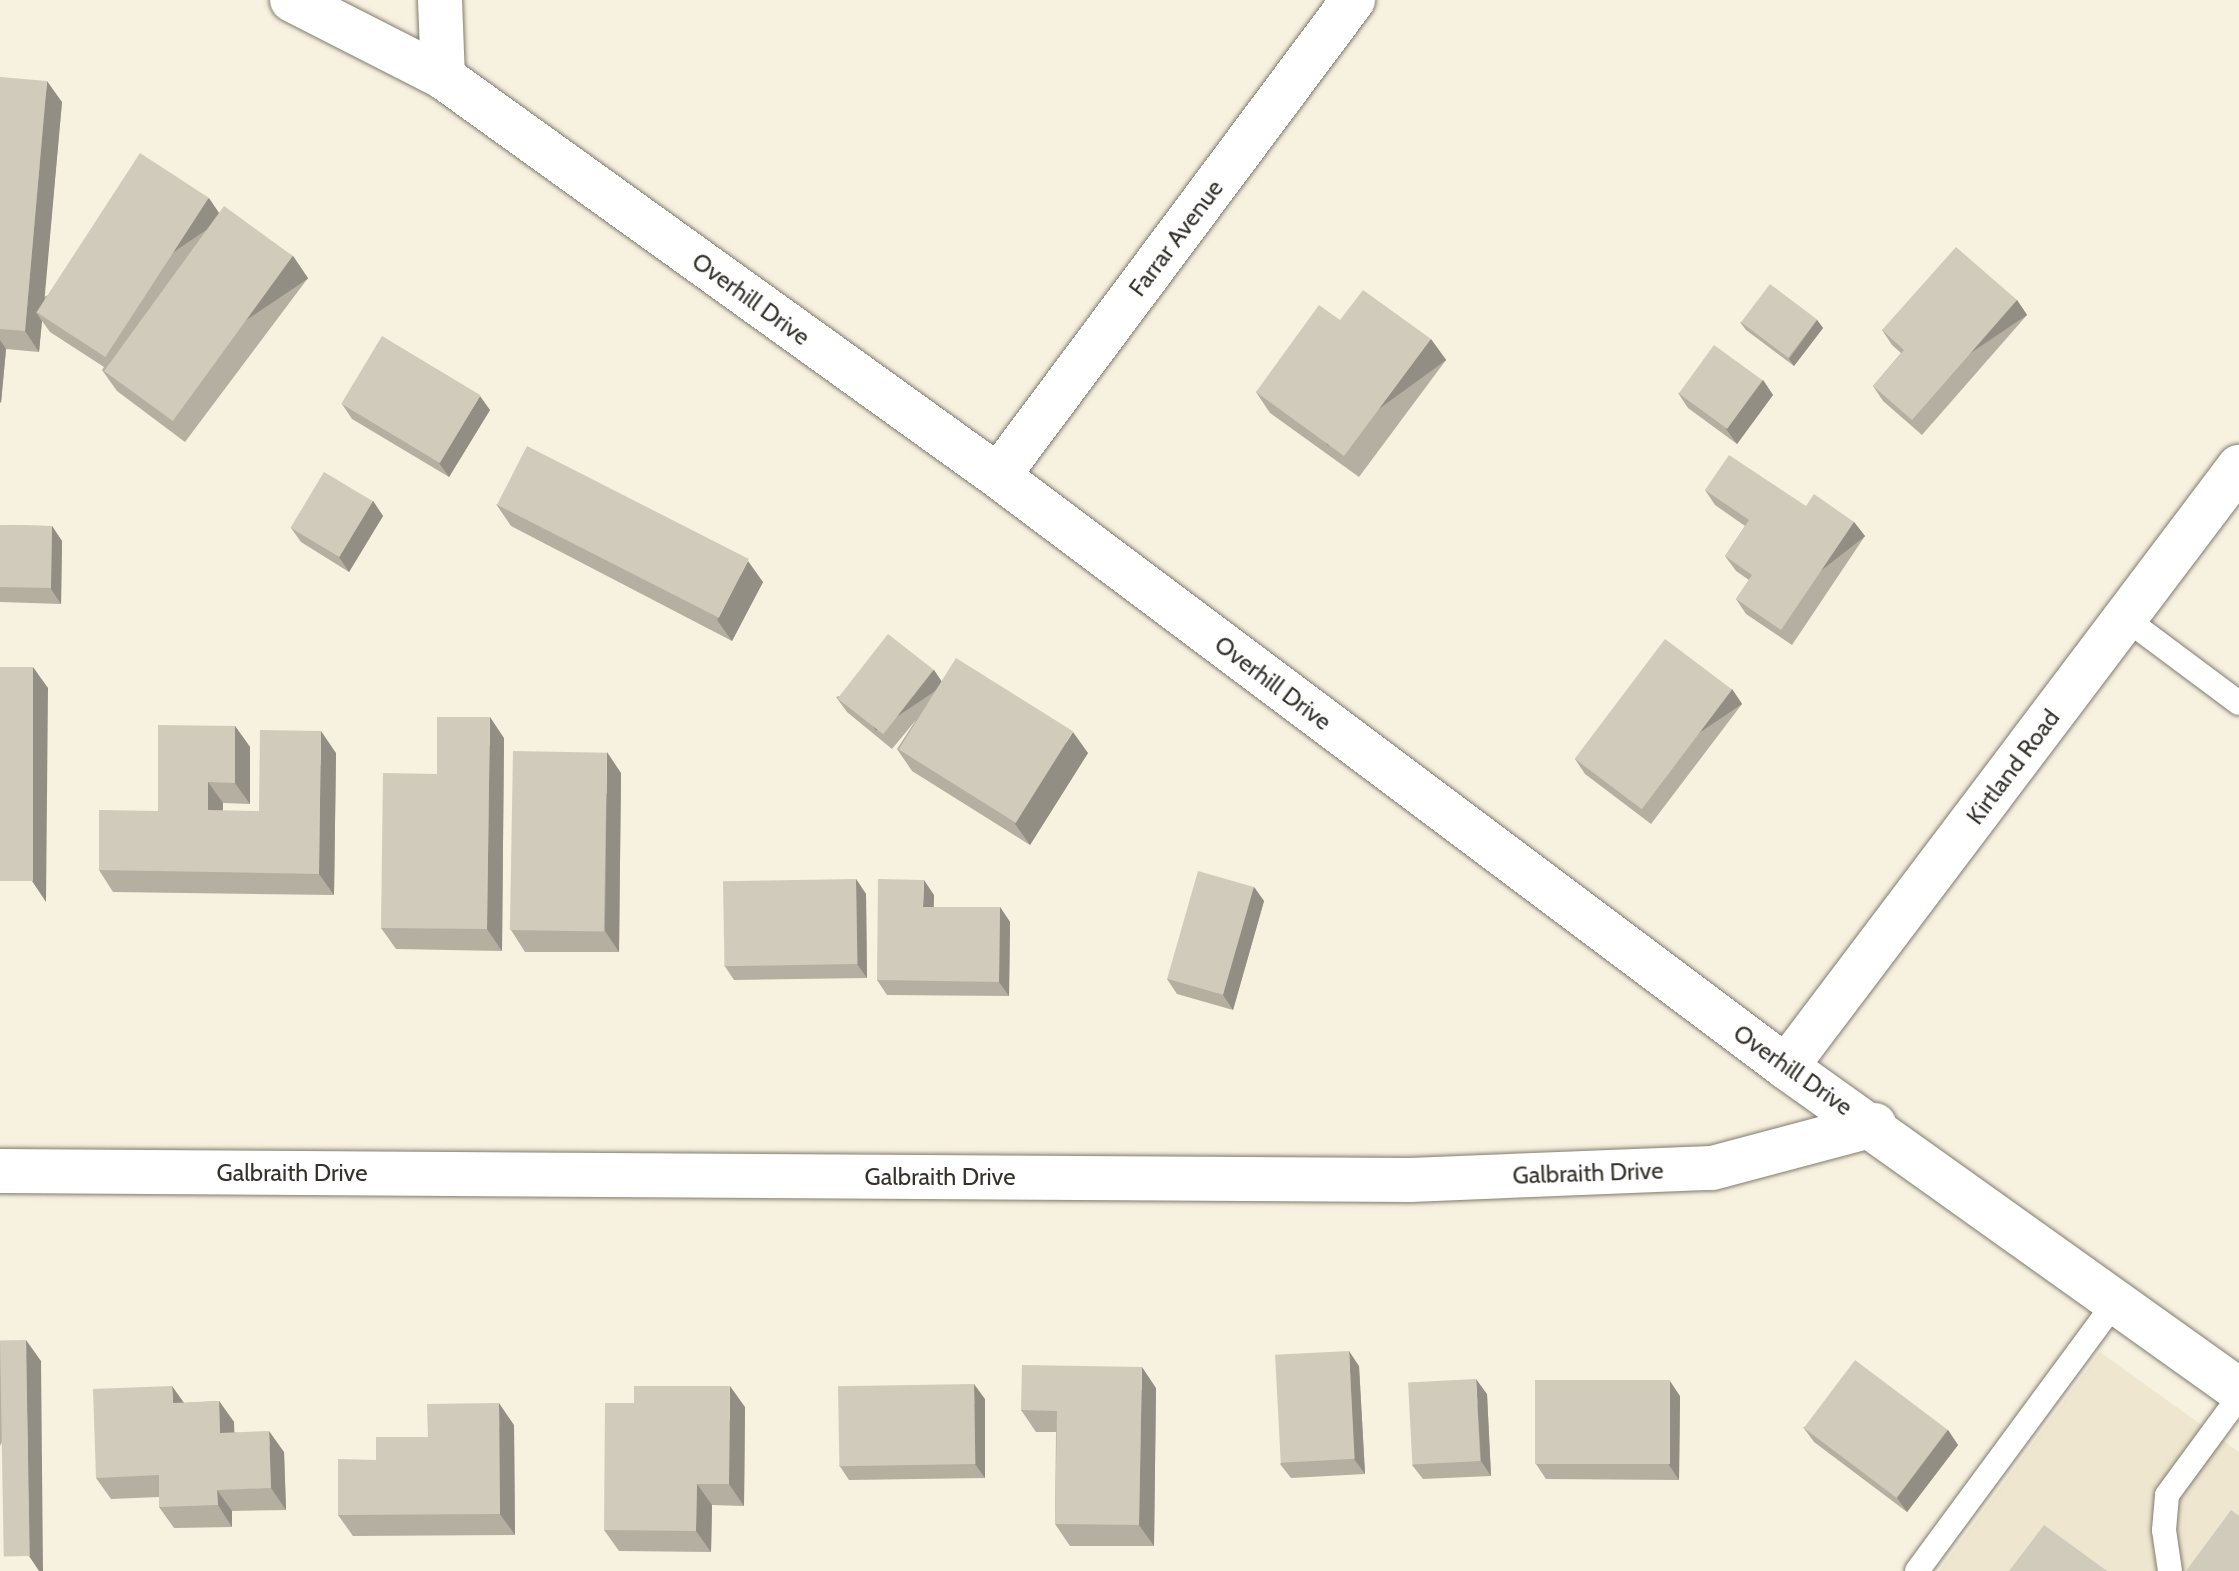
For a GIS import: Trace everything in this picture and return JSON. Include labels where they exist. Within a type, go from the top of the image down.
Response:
[{"type":"street","name":"Overhill Drive","points":[[292,0],[443,77],[998,476],[1786,1067],[1874,1125],[2113,1305],[2239,1390]]},
{"type":"street","points":[[440,0],[443,77]]},
{"type":"street","name":"Farrar Avenue","points":[[998,476],[1353,0]]},
{"type":"street","name":"Kirtland Road","points":[[1786,1067],[2239,467]]},
{"type":"street","name":"Galbraith Drive","points":[[0,1171],[1410,1180],[1712,1168],[1874,1125]]},
{"type":"lane","points":[[2125,618],[2239,703]]},
{"type":"lane","points":[[1917,1571],[2113,1305]]},
{"type":"lane","points":[[2170,1571],[2164,1530],[2167,1495],[2239,1397]]},
{"type":"shaded area","points":[[2100,1352],[2239,1452],[2239,1571],[1939,1571]]},
{"type":"building","points":[[0,77],[47,81],[25,331],[0,329]]},
{"type":"building","points":[[140,153],[209,198],[105,357],[37,312]]},
{"type":"building","points":[[224,206],[293,256],[173,421],[104,371]]},
{"type":"building","points":[[1956,247],[2017,300],[1912,420],[1873,386],[1904,350],[1882,330]]},
{"type":"building","points":[[1770,284],[1817,320],[1788,358],[1741,322]]},
{"type":"building","points":[[1363,290],[1431,339],[1344,456],[1256,392],[1319,305],[1340,320]]},
{"type":"building","points":[[382,336],[481,395],[440,463],[341,404]]},
{"type":"building","points":[[1714,345],[1763,380],[1727,429],[1679,394]]},
{"type":"building","points":[[527,446],[749,559],[719,618],[497,505]]},
{"type":"building","points":[[1729,455],[1806,506],[1814,494],[1854,522],[1781,630],[1736,599],[1752,575],[1725,556],[1749,520],[1705,490]]},
{"type":"building","points":[[324,472],[373,501],[339,557],[291,528]]},
{"type":"building","points":[[0,525],[52,526],[51,588],[0,587]]},
{"type":"building","points":[[888,634],[934,670],[883,734],[838,699]]},
{"type":"building","points":[[1665,639],[1732,690],[1642,809],[1575,759]]},
{"type":"building","points":[[956,658],[1073,731],[1016,823],[899,750]]},
{"type":"building","points":[[0,667],[33,667],[33,881],[0,881]]},
{"type":"building","points":[[437,717],[490,717],[487,929],[381,928],[383,773],[437,774]]},
{"type":"building","points":[[158,725],[235,726],[235,783],[208,782],[208,810],[259,811],[260,730],[321,731],[319,874],[99,870],[99,810],[158,811]]},
{"type":"building","points":[[513,751],[607,753],[604,932],[510,930]]},
{"type":"building","points":[[1198,871],[1254,887],[1223,995],[1167,979]]},
{"type":"building","points":[[856,879],[857,964],[725,966],[723,881]]},
{"type":"building","points":[[878,879],[924,880],[923,907],[1000,907],[999,982],[877,980]]},
{"type":"building","points":[[0,1340],[26,1340],[30,1556],[4,1556]]},
{"type":"building","points":[[1349,1351],[1355,1459],[1281,1463],[1275,1355]]},
{"type":"building","points":[[1855,1360],[1948,1430],[1896,1498],[1804,1428]]},
{"type":"building","points":[[1022,1365],[1142,1367],[1139,1525],[1055,1524],[1057,1411],[1021,1410]]},
{"type":"building","points":[[1476,1379],[1480,1461],[1412,1464],[1408,1383]]},
{"type":"building","points":[[1535,1380],[1670,1380],[1670,1464],[1535,1464]]},
{"type":"building","points":[[974,1384],[975,1464],[839,1466],[838,1386]]},
{"type":"building","points":[[172,1386],[173,1403],[219,1401],[220,1433],[269,1431],[271,1488],[217,1490],[218,1505],[159,1507],[159,1475],[96,1478],[93,1389]]},
{"type":"building","points":[[634,1386],[730,1386],[729,1484],[697,1484],[696,1531],[604,1530],[605,1403],[634,1403]]},
{"type":"building","points":[[499,1403],[500,1514],[338,1515],[338,1459],[376,1460],[376,1437],[428,1437],[427,1404]]},
{"type":"building","points":[[2231,1510],[2239,1516],[2239,1571],[2186,1571]]},
{"type":"building","points":[[2044,1525],[2107,1571],[2009,1571]]}]
